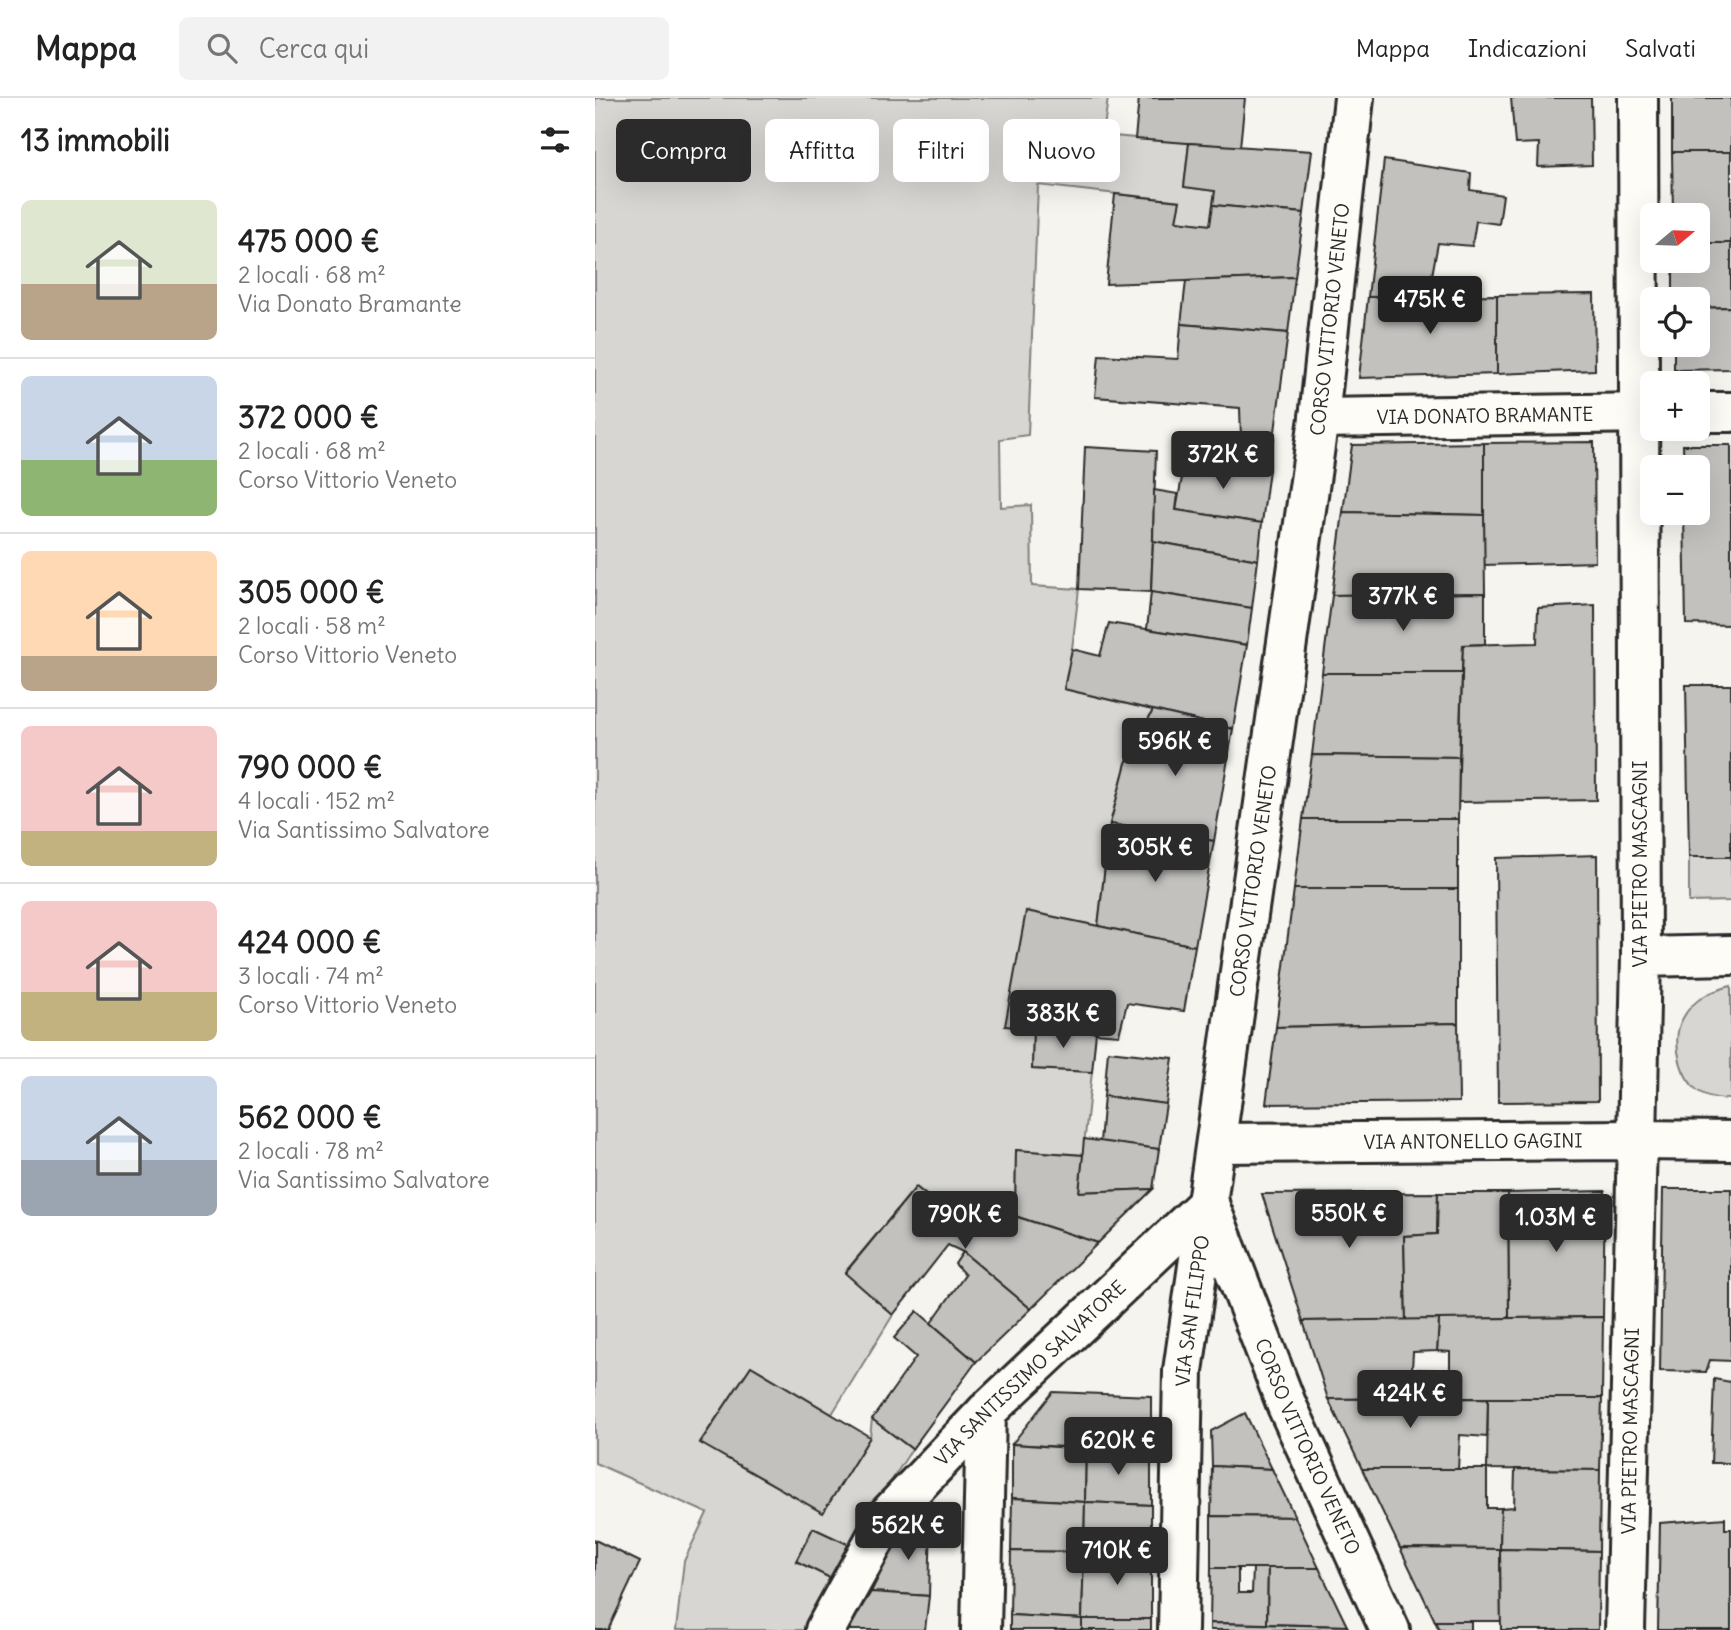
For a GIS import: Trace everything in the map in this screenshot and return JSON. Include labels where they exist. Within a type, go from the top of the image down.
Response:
[{"type":"street","name":"CORSO VITTORIO VENETO","points":[[1354,98],[1319,418],[1209,1202],[1287,1406],[1390,1630]]},
{"type":"street","name":"VIA PIETRO MASCAGNI","points":[[1638,98],[1645,371]]},
{"type":"street","points":[[1710,412],[1731,412]]},
{"type":"street","name":"VIA DONATO BRAMANTE","points":[[1319,418],[1640,413]]},
{"type":"street","name":"VIA PIETRO MASCAGNI","points":[[1625,1630],[1641,957],[1646,441]]},
{"type":"street","points":[[1641,957],[1731,955]]},
{"type":"street","name":"VIA ANTONELLO GAGINI","points":[[1216,1143],[1731,1141]]},
{"type":"street","name":"VIA SANTISSIMO SALVATORE","points":[[825,1630],[889,1514],[986,1412],[1209,1202]]},
{"type":"street","name":"VIA SAN FILIPPO","points":[[1178,1630],[1183,1371],[1209,1202]]},
{"type":"street","points":[[981,1630],[986,1412]]},
{"type":"shaded area","points":[[595,98],[1108,98],[1105,119],[1003,119],[1003,182],[1120,182],[1120,137],[1189,143],[1184,187],[1215,191],[1210,225],[1176,221],[1179,201],[1038,185],[1028,435],[1000,439],[1001,507],[1031,505],[1032,586],[1079,589],[1064,689],[1153,710],[1126,763],[1110,823],[1098,926],[1026,911],[1033,1028],[1032,1069],[1092,1072],[1083,1155],[1016,1150],[1015,1216],[977,1204],[960,1222],[916,1187],[845,1272],[893,1315],[832,1414],[751,1366],[700,1442],[823,1513],[870,1437],[872,1419],[912,1449],[890,1483],[856,1548],[813,1528],[796,1561],[836,1581],[816,1630],[676,1630],[684,1561],[707,1513],[595,1463]]},
{"type":"shaded area","points":[[1689,857],[1731,857],[1731,901],[1689,902]]},
{"type":"shaded area","points":[[1731,986],[1731,1099],[1715,1098],[1696,1089],[1687,1078],[1680,1062],[1678,1034],[1687,1011],[1697,1001]]},
{"type":"building","points":[[1139,98],[1245,98],[1240,147],[1135,139]]},
{"type":"building","points":[[1511,98],[1591,98],[1592,165],[1538,167],[1539,143],[1515,144]]},
{"type":"building","points":[[1672,98],[1731,98],[1731,152],[1672,152]]},
{"type":"building","points":[[1189,143],[1312,151],[1304,213],[1213,205],[1215,191],[1184,187]]},
{"type":"building","points":[[1672,152],[1731,152],[1731,243],[1710,243],[1710,203],[1673,203]]},
{"type":"building","points":[[1384,160],[1471,173],[1470,190],[1503,195],[1499,224],[1476,221],[1472,246],[1438,243],[1428,297],[1368,297]]},
{"type":"building","points":[[1115,194],[1180,201],[1176,221],[1210,225],[1213,205],[1304,213],[1295,277],[1106,284]]},
{"type":"building","points":[[1710,243],[1731,243],[1731,307],[1710,308],[1710,287],[1673,287],[1673,273],[1710,273]]},
{"type":"building","points":[[1295,277],[1288,333],[1181,324],[1186,281]]},
{"type":"building","points":[[1594,294],[1595,370],[1497,374],[1497,295]]},
{"type":"building","points":[[1497,295],[1497,374],[1359,378],[1368,297]]},
{"type":"building","points":[[1731,307],[1731,369],[1674,370],[1674,357],[1710,357],[1710,308]]},
{"type":"building","points":[[1181,324],[1288,333],[1274,439],[1241,437],[1240,408],[1095,397],[1099,355],[1178,359]]},
{"type":"building","points":[[1594,442],[1595,562],[1484,565],[1484,443]]},
{"type":"building","points":[[1484,443],[1484,515],[1343,512],[1352,445]]},
{"type":"building","points":[[1683,445],[1731,445],[1731,625],[1686,624],[1684,525],[1710,525],[1710,455],[1683,455]]},
{"type":"building","points":[[1085,447],[1156,451],[1151,592],[1079,589]]},
{"type":"building","points":[[1185,461],[1269,470],[1262,523],[1176,510]]},
{"type":"building","points":[[1154,490],[1178,494],[1176,510],[1262,523],[1258,560],[1153,541]]},
{"type":"building","points":[[1343,512],[1484,515],[1485,593],[1332,595]]},
{"type":"building","points":[[1153,541],[1258,560],[1252,608],[1151,592]]},
{"type":"building","points":[[1151,592],[1252,608],[1247,645],[1147,629]]},
{"type":"building","points":[[1485,593],[1485,644],[1463,645],[1462,673],[1322,673],[1332,595]]},
{"type":"building","points":[[1595,605],[1596,800],[1458,802],[1463,645],[1537,643],[1538,608]]},
{"type":"building","points":[[1109,623],[1247,645],[1233,729],[1064,689],[1072,649],[1100,656]]},
{"type":"building","points":[[1322,673],[1462,673],[1459,757],[1312,755]]},
{"type":"building","points":[[1686,685],[1731,685],[1731,857],[1689,857]]},
{"type":"building","points":[[1153,710],[1233,729],[1214,841],[1110,824],[1126,763]]},
{"type":"building","points":[[1312,755],[1459,757],[1458,819],[1303,819]]},
{"type":"building","points":[[1303,819],[1458,819],[1458,889],[1294,889]]},
{"type":"building","points":[[1110,824],[1214,841],[1195,946],[1098,926]]},
{"type":"building","points":[[1597,855],[1598,1101],[1498,1102],[1496,858]]},
{"type":"building","points":[[1294,889],[1458,889],[1458,1023],[1276,1027]]},
{"type":"building","points":[[1026,911],[1195,946],[1184,1011],[1127,1003],[1119,1035],[1005,1026]]},
{"type":"building","points":[[1458,1023],[1459,1102],[1266,1104],[1276,1027]]},
{"type":"building","points":[[1033,1028],[1096,1032],[1092,1072],[1032,1069]]},
{"type":"building","points":[[1108,1051],[1173,1058],[1166,1104],[1104,1096]]},
{"type":"building","points":[[1104,1096],[1166,1104],[1159,1149],[1100,1142]]},
{"type":"building","points":[[1084,1139],[1159,1149],[1153,1189],[1079,1192]]},
{"type":"building","points":[[1016,1150],[1083,1155],[1079,1192],[1153,1189],[1098,1243],[1015,1216]]},
{"type":"building","points":[[916,1187],[960,1222],[977,1204],[1098,1243],[1031,1309],[963,1252],[948,1245],[893,1315],[845,1273]]},
{"type":"building","points":[[1663,1189],[1731,1189],[1731,1361],[1710,1360],[1706,1372],[1660,1371]]},
{"type":"building","points":[[1605,1191],[1603,1317],[1509,1318],[1508,1193]]},
{"type":"building","points":[[1438,1193],[1437,1234],[1404,1236],[1406,1320],[1303,1321],[1262,1194]]},
{"type":"building","points":[[1438,1193],[1508,1193],[1509,1318],[1406,1320],[1404,1236],[1437,1234]]},
{"type":"building","points":[[963,1252],[1031,1309],[976,1362],[931,1323],[965,1275],[955,1264]]},
{"type":"building","points":[[917,1311],[976,1362],[912,1449],[872,1419],[916,1357],[894,1338]]},
{"type":"building","points":[[1603,1317],[1602,1398],[1435,1398],[1437,1370],[1450,1371],[1450,1352],[1437,1351],[1439,1319]]},
{"type":"building","points":[[1439,1319],[1437,1351],[1413,1352],[1412,1369],[1437,1370],[1435,1398],[1328,1399],[1303,1321]]},
{"type":"building","points":[[751,1366],[870,1437],[823,1513],[700,1443]]},
{"type":"building","points":[[1714,1379],[1731,1382],[1731,1463],[1711,1463]]},
{"type":"building","points":[[1053,1392],[1151,1396],[1151,1452],[1012,1444]]},
{"type":"building","points":[[1488,1398],[1602,1398],[1600,1470],[1487,1469]]},
{"type":"building","points":[[1488,1398],[1487,1437],[1460,1435],[1458,1469],[1362,1469],[1328,1399]]},
{"type":"building","points":[[1245,1413],[1272,1469],[1212,1466],[1211,1431]]},
{"type":"building","points":[[1012,1444],[1086,1449],[1085,1502],[1012,1498]]},
{"type":"building","points":[[1086,1449],[1151,1452],[1151,1505],[1085,1502]]},
{"type":"building","points":[[1212,1466],[1272,1469],[1295,1517],[1211,1516]]},
{"type":"building","points":[[1362,1469],[1487,1469],[1487,1508],[1501,1508],[1500,1549],[1400,1548]]},
{"type":"building","points":[[1515,1469],[1600,1470],[1599,1551],[1500,1549],[1501,1508],[1514,1507]]},
{"type":"building","points":[[1012,1498],[1085,1502],[1084,1552],[1011,1551]]},
{"type":"building","points":[[1085,1502],[1151,1505],[1151,1556],[1084,1552]]},
{"type":"building","points":[[1211,1516],[1295,1517],[1319,1568],[1211,1568]]},
{"type":"building","points":[[1725,1518],[1725,1529],[1731,1529],[1731,1630],[1658,1630],[1660,1523]]},
{"type":"building","points":[[907,1519],[931,1519],[929,1596],[871,1592]]},
{"type":"building","points":[[813,1528],[856,1548],[836,1581],[796,1561]]},
{"type":"building","points":[[595,1540],[640,1562],[608,1630],[595,1630]]},
{"type":"building","points":[[1400,1548],[1500,1549],[1501,1621],[1435,1621]]},
{"type":"building","points":[[1500,1549],[1599,1551],[1598,1630],[1501,1630]]},
{"type":"building","points":[[1011,1551],[1084,1552],[1082,1619],[1010,1615]]},
{"type":"building","points":[[1084,1552],[1151,1556],[1151,1619],[1082,1619]]},
{"type":"building","points":[[1211,1568],[1238,1568],[1238,1593],[1252,1593],[1253,1568],[1268,1568],[1267,1624],[1210,1623]]},
{"type":"building","points":[[1268,1568],[1319,1568],[1347,1626],[1267,1624]]},
{"type":"building","points":[[871,1592],[929,1596],[925,1630],[847,1630]]},
{"type":"building","points":[[1010,1615],[1082,1619],[1082,1630],[1010,1630]]},
{"type":"building","points":[[1082,1619],[1151,1619],[1151,1630],[1082,1630]]},
{"type":"building","points":[[1435,1621],[1471,1621],[1471,1630],[1439,1630]]},
{"type":"building","points":[[1210,1623],[1347,1626],[1349,1630],[1210,1630]]}]
